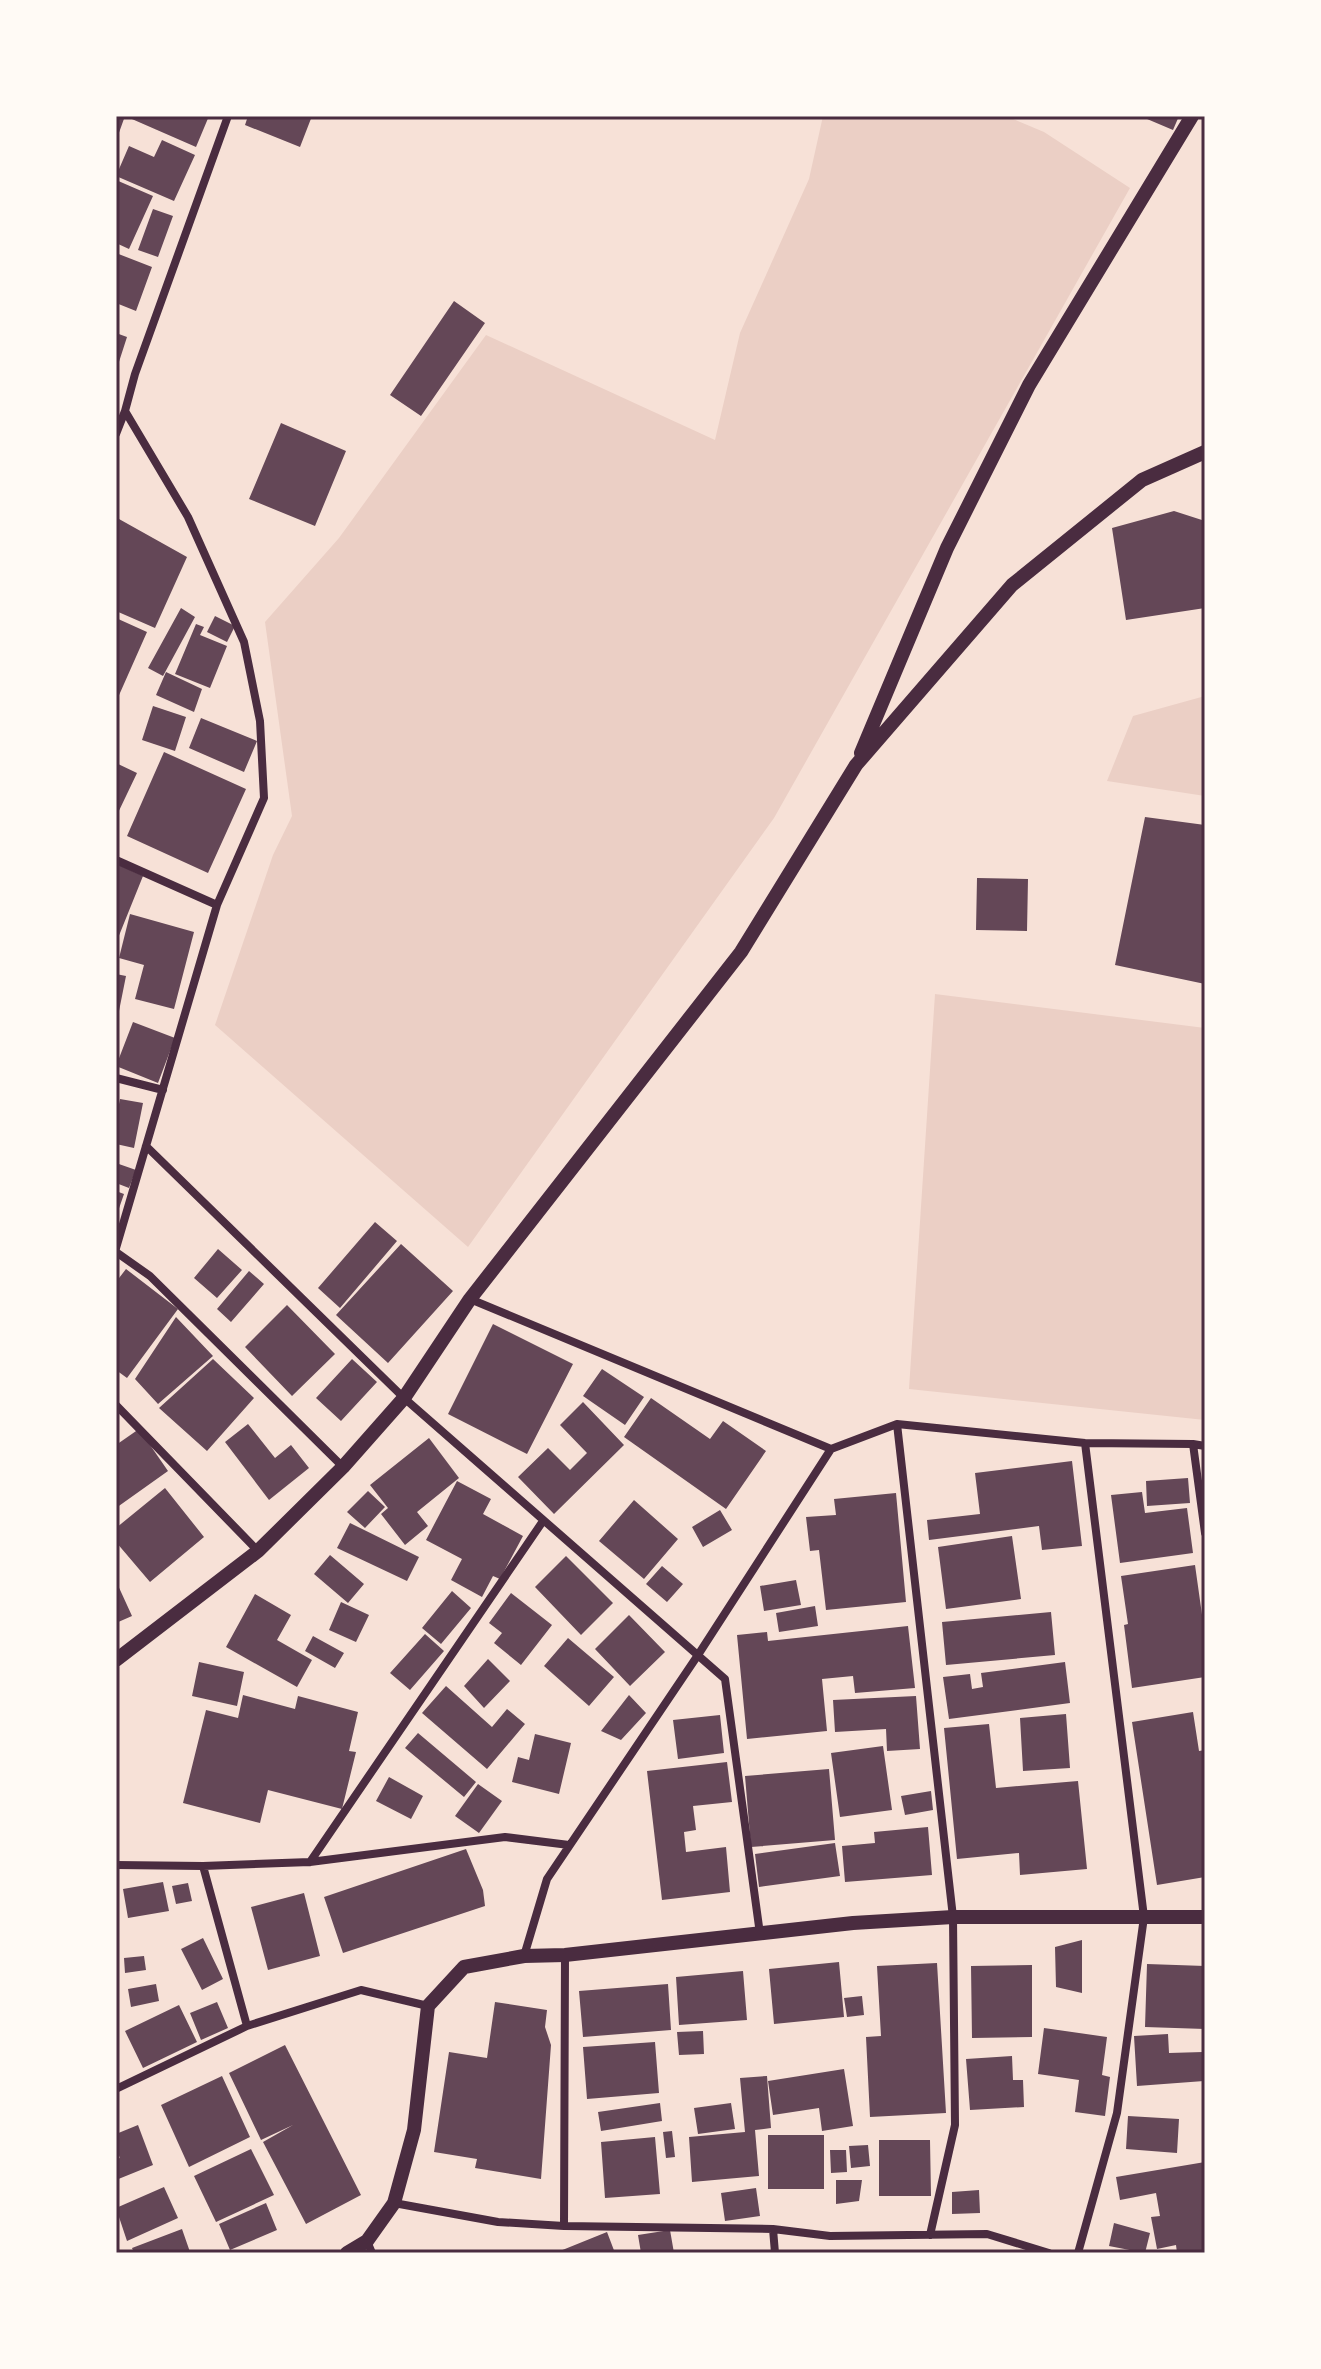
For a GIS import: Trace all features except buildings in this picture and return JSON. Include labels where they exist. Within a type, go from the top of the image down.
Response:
[{"type":"street","points":[[116,434],[228,116]]},
{"type":"street","points":[[116,1660],[258,1551],[343,1467],[404,1398],[470,1299],[741,952],[856,765],[947,548],[1029,385],[1192,116]]},
{"type":"street","points":[[125,411],[188,517],[244,642],[260,721],[264,798],[217,905],[116,1250],[150,1276],[343,1467]]},
{"type":"street","points":[[856,765],[1012,585],[1142,480],[1205,452]]},
{"type":"street","points":[[116,860],[217,905]]},
{"type":"street","points":[[116,1078],[163,1090]]},
{"type":"street","points":[[146,1146],[404,1398],[725,1679],[760,1934]]},
{"type":"street","points":[[470,1299],[831,1449]]},
{"type":"street","points":[[116,1405],[258,1551]]},
{"type":"street","points":[[897,1424],[953,1917],[955,2125],[930,2235]]},
{"type":"street","points":[[524,1956],[547,1879],[698,1655],[831,1449],[897,1424],[1085,1443],[1205,1446]]},
{"type":"street","points":[[1078,2253],[1117,2113],[1144,1917],[1085,1443]]},
{"type":"street","points":[[1193,1444],[1205,1533]]},
{"type":"street","points":[[310,1862],[543,1521]]},
{"type":"street","points":[[116,1865],[310,1862],[505,1837],[569,1845]]},
{"type":"street","points":[[203,1866],[247,2026]]},
{"type":"street","points":[[347,2253],[370,2247],[394,2203],[414,2130],[428,2006],[464,1967],[524,1956],[565,1955],[853,1923],[953,1917],[1205,1917]]},
{"type":"street","points":[[564,2226],[565,1955]]},
{"type":"street","points":[[116,2089],[247,2026],[361,1990],[428,2006]]},
{"type":"street","points":[[394,2203],[498,2222],[564,2226],[773,2229],[830,2236],[987,2234],[1049,2253]]},
{"type":"street","points":[[773,2229],[775,2253]]},
{"type":"shaded area","points":[[823,116],[1006,116],[1044,132],[1130,188],[774,818],[468,1247],[215,1025],[273,855],[292,816],[265,622],[339,538],[486,335],[715,440],[740,333],[809,179]]},
{"type":"shaded area","points":[[1205,696],[1205,796],[1107,781],[1133,716]]},
{"type":"shaded area","points":[[935,994],[1205,1028],[1205,1420],[909,1389]]}]
